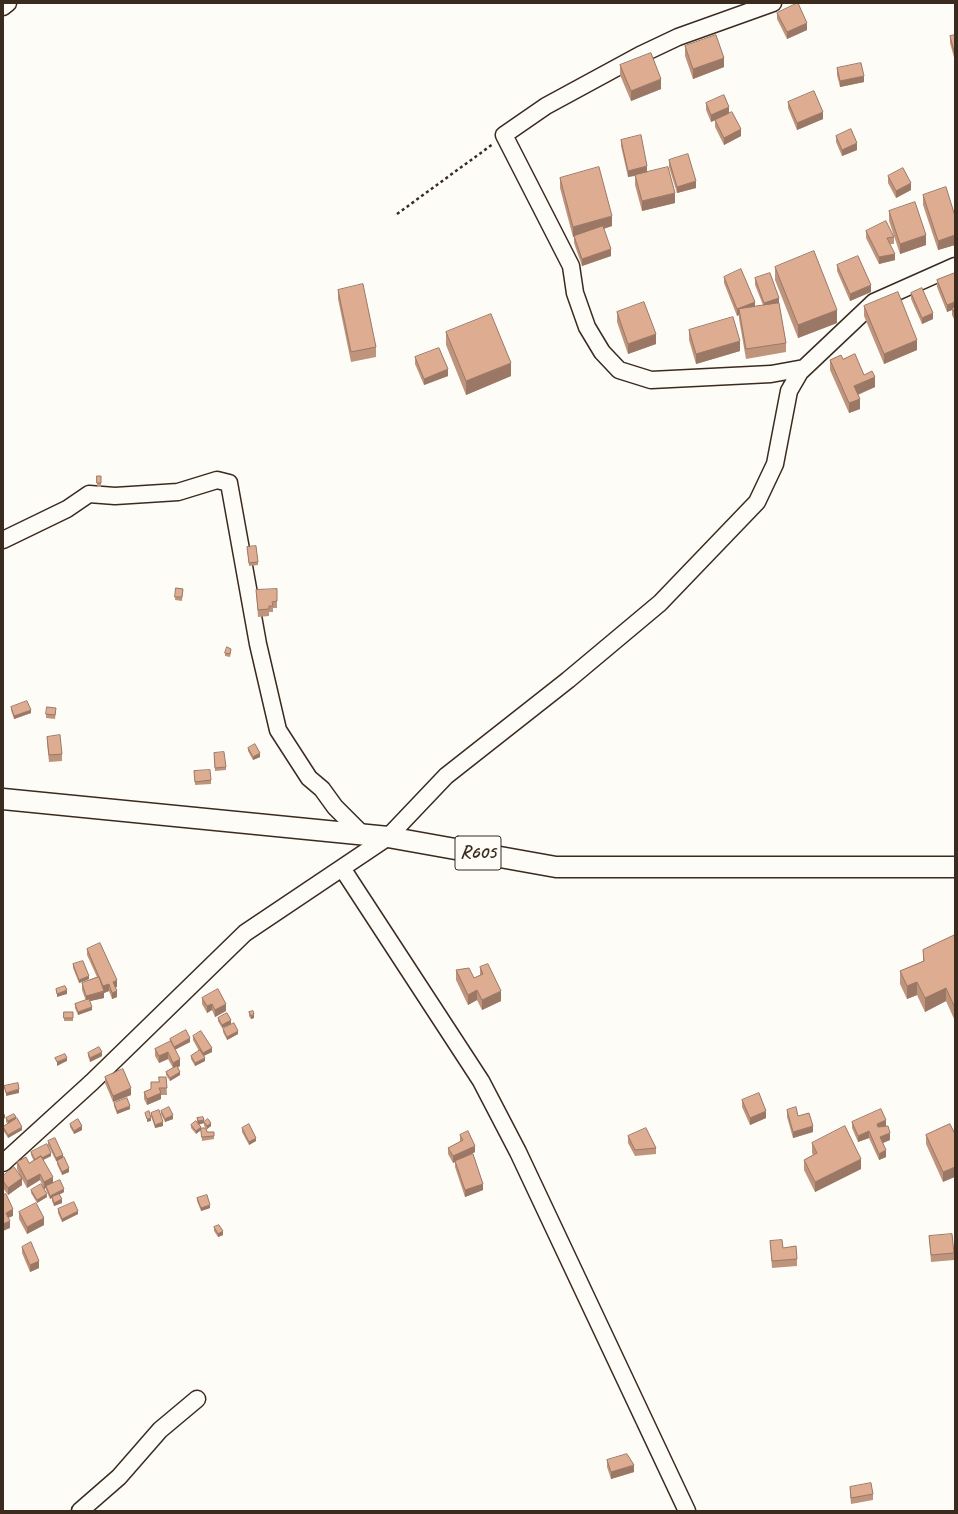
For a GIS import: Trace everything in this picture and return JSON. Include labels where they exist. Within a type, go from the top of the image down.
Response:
[{"type":"main road","name":"R605","points":[[3,799],[388,837],[556,867],[955,867]]},
{"type":"street","points":[[3,7],[8,3]]},
{"type":"street","points":[[773,3],[678,37],[640,55],[546,106],[504,135],[570,266],[575,293],[587,327],[602,352],[619,370],[651,380],[771,374],[804,368]]},
{"type":"street","points":[[3,1163],[92,1082],[245,933],[388,837],[446,776],[568,680],[660,603],[757,502],[775,464],[789,391],[800,372],[874,302],[955,266]]},
{"type":"street","points":[[3,540],[68,508],[89,494],[115,496],[178,492],[217,480],[229,483],[258,644],[278,730],[309,778],[322,789],[336,807],[362,834]]},
{"type":"street","points":[[342,868],[481,1081],[518,1152],[687,1511]]},
{"type":"street","points":[[80,1511],[119,1477],[160,1430],[197,1399]]},
{"type":"path","points":[[397,214],[466,165],[504,135]]},
{"type":"building","points":[[798,3],[807,23],[787,32],[777,13]]},
{"type":"building","points":[[716,35],[724,58],[693,69],[685,46]]},
{"type":"building","points":[[955,35],[955,55],[950,36]]},
{"type":"building","points":[[651,53],[661,79],[631,91],[620,65]]},
{"type":"building","points":[[861,63],[864,76],[840,81],[837,68]]},
{"type":"building","points":[[814,91],[823,112],[797,123],[788,102]]},
{"type":"building","points":[[724,95],[729,107],[711,115],[706,103]]},
{"type":"building","points":[[732,112],[741,129],[724,138],[715,120]]},
{"type":"building","points":[[851,129],[857,143],[842,150],[836,136]]},
{"type":"building","points":[[641,135],[647,166],[628,171],[621,140]]},
{"type":"building","points":[[688,154],[696,181],[677,187],[669,160]]},
{"type":"building","points":[[599,167],[612,216],[573,227],[560,178]]},
{"type":"building","points":[[668,167],[675,193],[642,201],[635,175]]},
{"type":"building","points":[[903,168],[911,183],[896,191],[888,176]]},
{"type":"building","points":[[946,187],[955,216],[955,235],[938,241],[923,195]]},
{"type":"building","points":[[915,202],[926,235],[900,244],[889,211]]},
{"type":"building","points":[[886,221],[894,237],[887,238],[895,254],[879,257],[866,231]]},
{"type":"building","points":[[603,226],[611,249],[582,259],[574,236]]},
{"type":"building","points":[[814,251],[837,310],[798,325],[775,267]]},
{"type":"building","points":[[858,256],[871,285],[850,294],[837,265]]},
{"type":"building","points":[[741,269],[755,302],[737,309],[724,277]]},
{"type":"building","points":[[770,273],[779,298],[764,303],[755,278]]},
{"type":"building","points":[[955,273],[955,302],[947,305],[937,280]]},
{"type":"building","points":[[363,284],[376,347],[351,352],[338,290]]},
{"type":"building","points":[[922,288],[933,313],[922,318],[911,293]]},
{"type":"building","points":[[898,292],[917,340],[884,354],[864,306]]},
{"type":"building","points":[[644,302],[656,334],[628,344],[617,312]]},
{"type":"building","points":[[779,303],[786,343],[746,349],[739,309]]},
{"type":"building","points":[[955,307],[955,314],[952,308]]},
{"type":"building","points":[[491,314],[511,363],[466,381],[446,332]]},
{"type":"building","points":[[733,317],[740,341],[696,354],[689,330]]},
{"type":"building","points":[[439,348],[448,369],[424,379],[415,357]]},
{"type":"building","points":[[855,354],[864,375],[872,371],[875,377],[854,386],[860,399],[849,403],[830,360],[841,355],[843,359]]},
{"type":"building","points":[[97,476],[101,476],[101,483],[97,483]]},
{"type":"building","points":[[256,546],[258,562],[249,563],[247,547]]},
{"type":"building","points":[[176,588],[183,589],[182,597],[175,597]]},
{"type":"building","points":[[277,589],[277,601],[272,602],[273,606],[269,606],[269,609],[258,610],[256,590]]},
{"type":"building","points":[[227,647],[231,649],[230,654],[225,653]]},
{"type":"building","points":[[27,701],[31,710],[14,716],[11,707]]},
{"type":"building","points":[[47,707],[56,708],[55,715],[46,714]]},
{"type":"building","points":[[60,735],[62,754],[49,755],[47,737]]},
{"type":"building","points":[[255,744],[260,753],[253,757],[248,748]]},
{"type":"building","points":[[224,752],[226,767],[215,768],[214,753]]},
{"type":"building","points":[[210,770],[211,780],[195,782],[194,771]]},
{"type":"building","points":[[955,935],[955,1008],[946,988],[925,998],[917,982],[907,986],[900,971],[924,961],[923,950]]},
{"type":"building","points":[[100,943],[117,980],[113,982],[117,991],[112,993],[109,984],[103,986],[87,949]]},
{"type":"building","points":[[83,961],[89,976],[79,980],[73,964]]},
{"type":"building","points":[[488,964],[501,991],[482,1000],[477,990],[468,995],[456,970],[469,968],[474,978],[483,974],[480,967]]},
{"type":"building","points":[[99,977],[104,991],[86,996],[82,983]]},
{"type":"building","points":[[65,986],[67,990],[57,994],[56,989]]},
{"type":"building","points":[[218,989],[226,1004],[215,1010],[212,1004],[207,1006],[202,998]]},
{"type":"building","points":[[89,999],[92,1007],[78,1012],[75,1004]]},
{"type":"building","points":[[253,1011],[254,1014],[251,1016],[249,1012]]},
{"type":"building","points":[[64,1012],[73,1012],[73,1018],[64,1018]]},
{"type":"building","points":[[227,1013],[231,1020],[222,1025],[218,1018]]},
{"type":"building","points":[[234,1023],[238,1031],[227,1037],[223,1029]]},
{"type":"building","points":[[186,1030],[190,1038],[174,1047],[170,1039]]},
{"type":"building","points":[[201,1031],[212,1048],[203,1053],[193,1036]]},
{"type":"building","points":[[171,1041],[180,1059],[173,1063],[168,1052],[159,1056],[155,1049]]},
{"type":"building","points":[[99,1047],[102,1052],[90,1058],[88,1053]]},
{"type":"building","points":[[200,1050],[205,1058],[195,1063],[191,1056]]},
{"type":"building","points":[[65,1054],[67,1058],[57,1062],[55,1058]]},
{"type":"building","points":[[177,1066],[180,1072],[170,1078],[166,1072]]},
{"type":"building","points":[[123,1069],[131,1088],[113,1096],[105,1077]]},
{"type":"building","points":[[159,1077],[166,1077],[167,1088],[159,1088],[161,1093],[147,1099],[144,1092],[151,1089],[151,1082],[159,1082]]},
{"type":"building","points":[[18,1083],[19,1089],[6,1093],[4,1086]]},
{"type":"building","points":[[759,1093],[766,1111],[750,1118],[742,1100]]},
{"type":"building","points":[[127,1098],[130,1106],[117,1111],[114,1103]]},
{"type":"building","points":[[169,1107],[173,1115],[165,1119],[161,1111]]},
{"type":"building","points":[[796,1107],[798,1116],[809,1113],[813,1126],[793,1132],[787,1110]]},
{"type":"building","points":[[881,1109],[886,1120],[877,1124],[878,1127],[888,1126],[890,1133],[880,1137],[886,1150],[879,1154],[869,1131],[858,1136],[852,1122]]},
{"type":"building","points":[[159,1110],[163,1122],[155,1125],[151,1113]]},
{"type":"building","points":[[149,1111],[151,1118],[147,1119],[145,1113]]},
{"type":"building","points":[[14,1114],[16,1117],[8,1121],[6,1118]]},
{"type":"building","points":[[203,1117],[204,1120],[198,1121],[197,1118]]},
{"type":"building","points":[[17,1118],[22,1127],[8,1135],[3,1127]]},
{"type":"building","points":[[78,1119],[82,1126],[74,1131],[70,1124]]},
{"type":"building","points":[[208,1119],[211,1123],[207,1126],[204,1122]]},
{"type":"building","points":[[196,1121],[201,1127],[196,1131],[191,1125]]},
{"type":"building","points":[[249,1124],[256,1138],[249,1142],[242,1128]]},
{"type":"building","points":[[950,1124],[955,1134],[955,1167],[943,1172],[926,1135]]},
{"type":"building","points":[[845,1126],[861,1159],[815,1182],[804,1160],[817,1153],[812,1143]]},
{"type":"building","points":[[201,1128],[206,1128],[207,1132],[214,1132],[214,1136],[202,1137]]},
{"type":"building","points":[[646,1128],[656,1148],[635,1150],[628,1136]]},
{"type":"building","points":[[468,1131],[475,1146],[453,1156],[448,1148],[463,1140],[460,1135]]},
{"type":"building","points":[[55,1138],[63,1155],[56,1158],[48,1141]]},
{"type":"building","points":[[47,1144],[51,1153],[42,1158],[41,1156],[35,1160],[31,1152]]},
{"type":"building","points":[[473,1154],[483,1184],[465,1190],[455,1161]]},
{"type":"building","points":[[41,1156],[53,1177],[44,1182],[40,1174],[27,1181],[17,1162],[26,1157],[29,1163]]},
{"type":"building","points":[[64,1157],[69,1168],[62,1172],[57,1161]]},
{"type":"building","points":[[14,1167],[22,1178],[8,1188],[3,1181],[3,1176]]},
{"type":"building","points":[[60,1180],[64,1189],[50,1196],[46,1186]]},
{"type":"building","points":[[41,1184],[47,1194],[37,1200],[31,1190]]},
{"type":"building","points":[[6,1194],[13,1209],[6,1213],[10,1221],[3,1224],[3,1195]]},
{"type":"building","points":[[59,1194],[62,1199],[54,1203],[52,1197]]},
{"type":"building","points":[[207,1195],[210,1205],[201,1208],[197,1198]]},
{"type":"building","points":[[74,1202],[78,1211],[62,1219],[58,1209]]},
{"type":"building","points":[[36,1203],[44,1218],[27,1227],[19,1212]]},
{"type":"building","points":[[219,1225],[223,1231],[218,1234],[214,1227]]},
{"type":"building","points":[[952,1234],[954,1253],[931,1255],[929,1236]]},
{"type":"building","points":[[782,1240],[783,1248],[796,1246],[797,1259],[772,1261],[770,1241]]},
{"type":"building","points":[[31,1242],[39,1261],[30,1265],[22,1247]]},
{"type":"building","points":[[627,1454],[634,1465],[611,1472],[607,1460]]},
{"type":"building","points":[[871,1483],[873,1494],[851,1498],[850,1487]]}]
